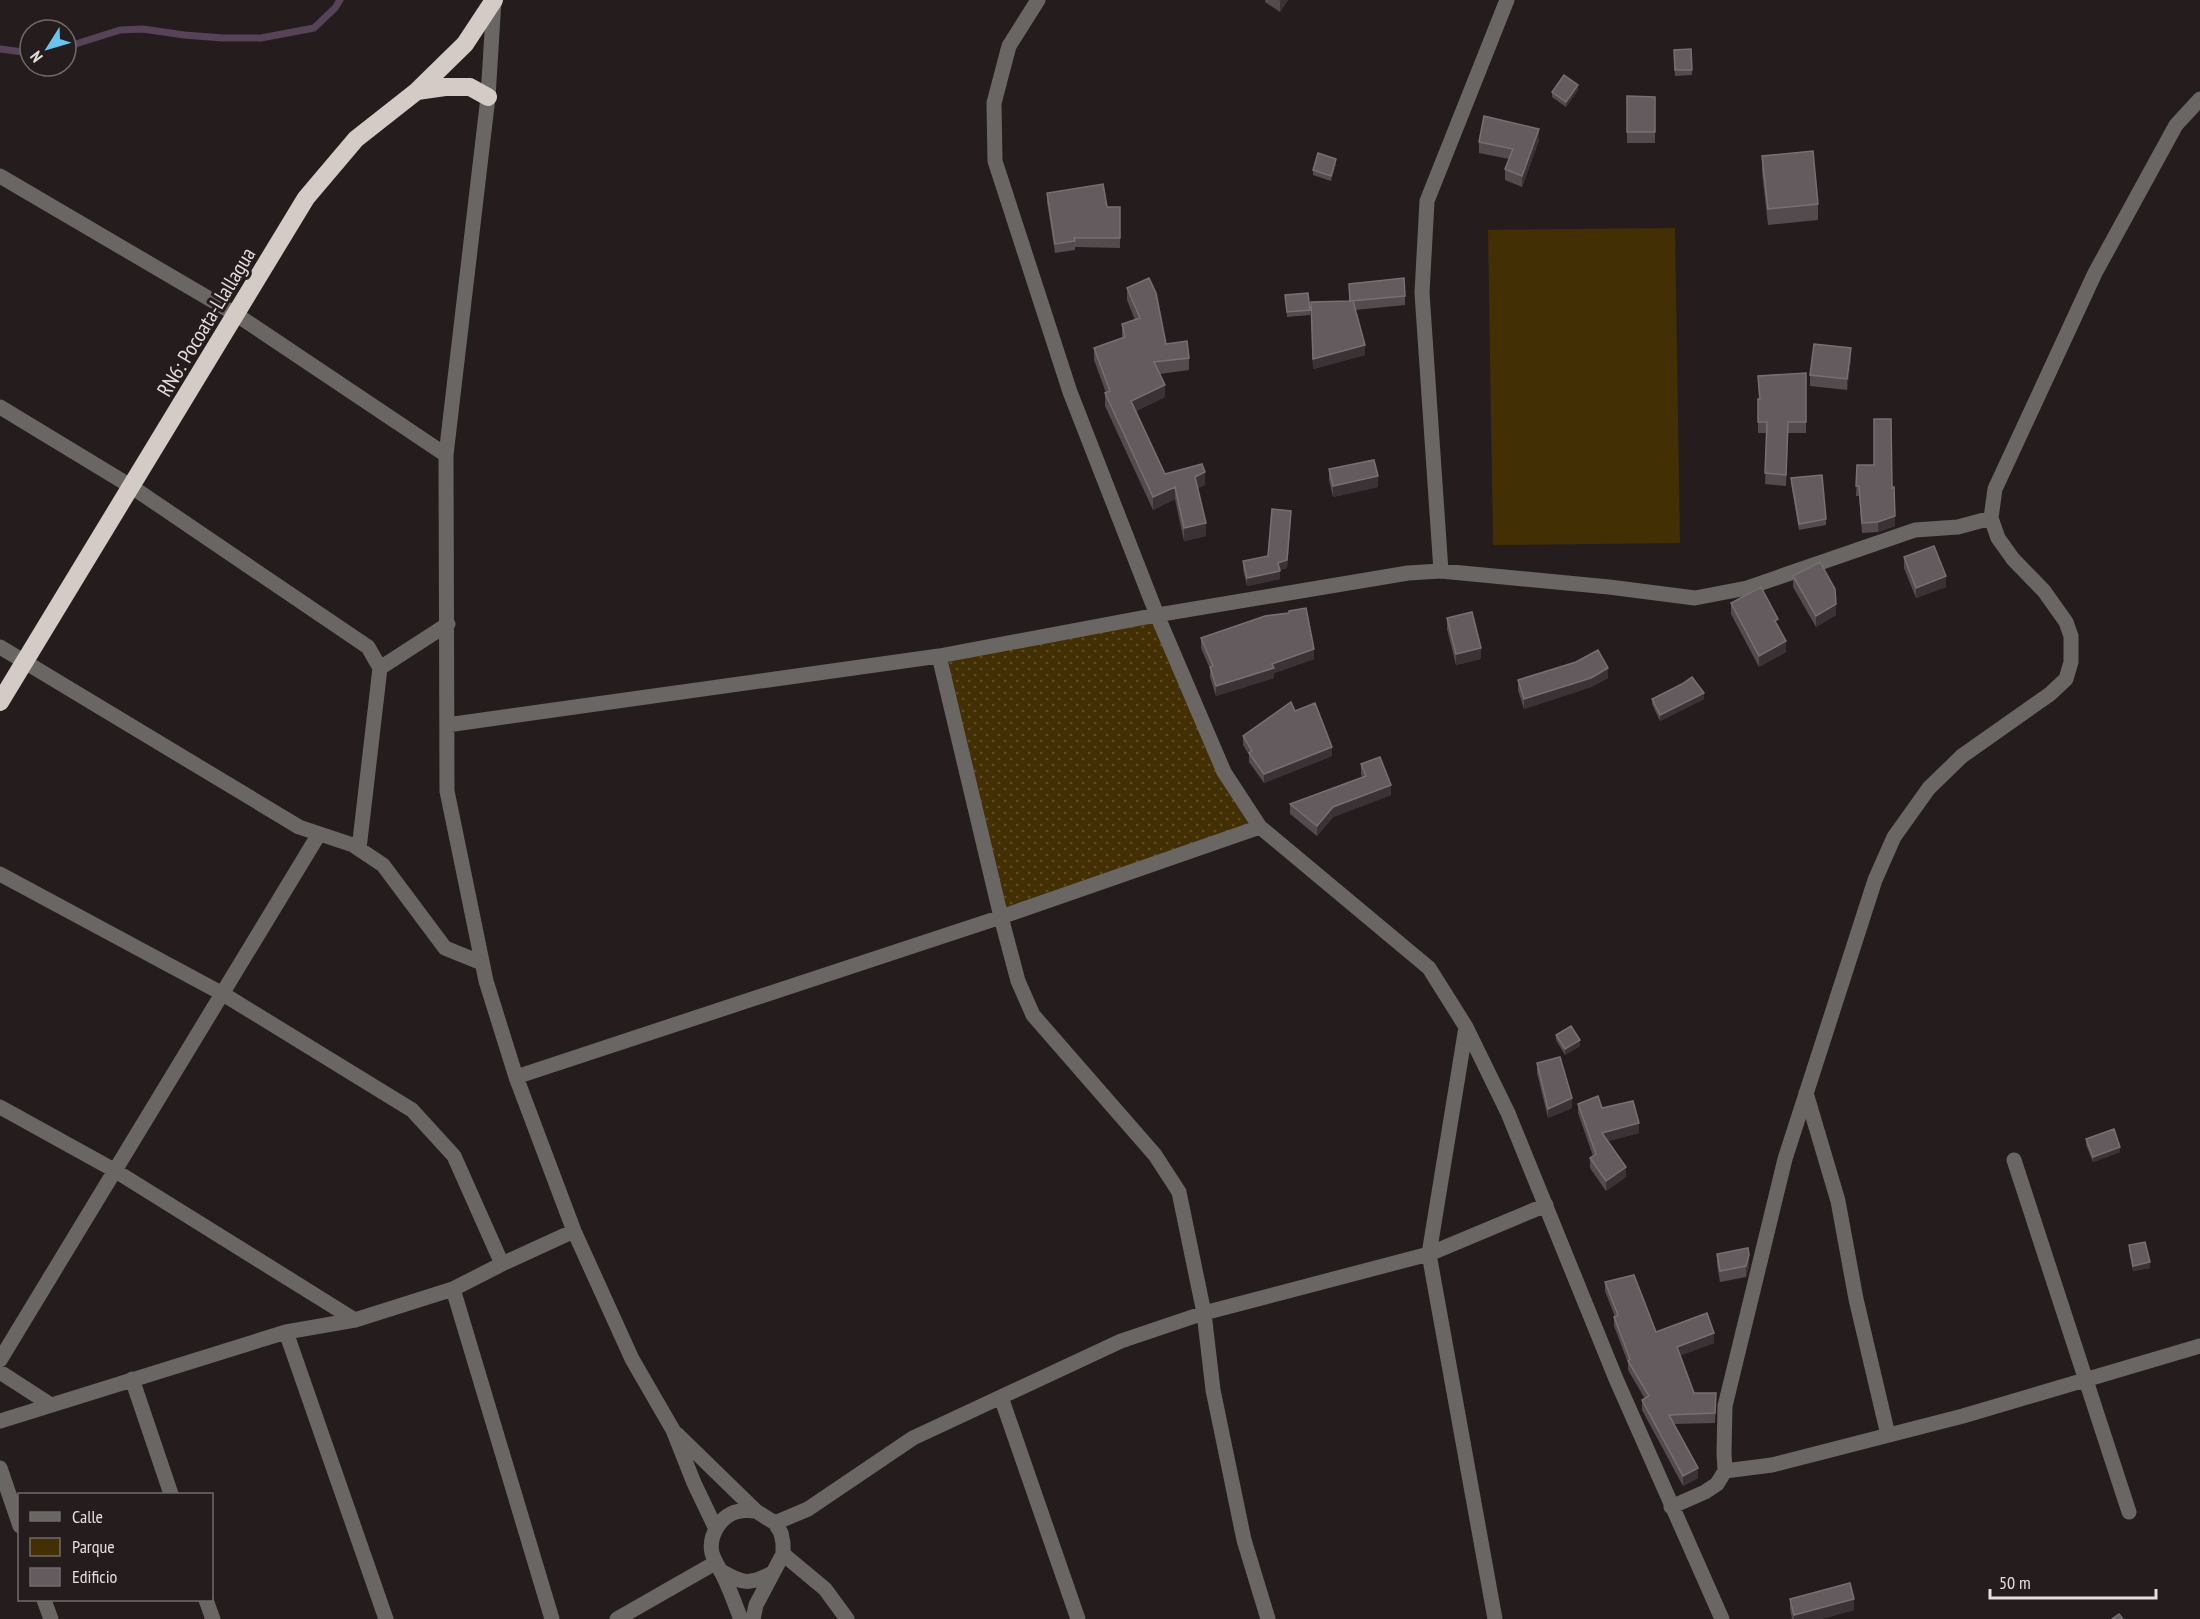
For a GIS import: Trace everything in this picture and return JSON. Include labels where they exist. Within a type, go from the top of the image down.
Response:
[{"type":"highway","name":"RN6: Pocoata-Llallagua","points":[[0,702],[306,198],[356,139],[417,90],[465,44],[494,0]]},
{"type":"highway","points":[[417,90],[470,87],[488,97]]},
{"type":"street","points":[[494,0],[488,97],[446,455],[447,791],[482,963],[516,1077],[574,1231],[632,1359],[673,1430],[694,1483],[716,1529]]},
{"type":"street","points":[[1038,0],[1009,46],[994,103],[995,161],[1070,392],[1157,615],[1224,772],[1260,827],[1429,968],[1466,1027],[1508,1113],[1616,1379],[1722,1619]]},
{"type":"street","points":[[1441,571],[1422,293],[1427,201],[1507,0]]},
{"type":"street","points":[[1671,1507],[1718,1484],[1725,1472],[1725,1406],[1785,1159],[1875,880],[1894,837],[1929,788],[1962,756],[2050,694],[2066,680],[2071,662],[2071,636],[2066,622],[2044,591],[2013,559],[1998,538],[1991,518],[1995,489],[2095,273],[2176,126],[2200,99]]},
{"type":"street","points":[[0,176],[237,315],[446,455]]},
{"type":"street","points":[[0,407],[132,487],[368,647],[380,668],[358,849]]},
{"type":"street","points":[[447,725],[939,656],[1157,615],[1408,573],[1441,571],[1609,587],[1695,598],[1747,588],[1915,530],[1958,527],[1991,518]]},
{"type":"street","points":[[380,668],[448,624]]},
{"type":"street","points":[[0,647],[299,827],[353,845],[383,865],[445,948],[482,963]]},
{"type":"street","points":[[939,656],[1001,917],[1018,981],[1033,1015],[1155,1155],[1179,1192],[1204,1313],[1213,1390],[1244,1540],[1268,1619]]},
{"type":"street","points":[[516,1077],[1001,917],[1260,827]]},
{"type":"street","points":[[0,1360],[319,834]]},
{"type":"street","points":[[0,874],[223,994],[412,1110],[454,1156],[502,1263]]},
{"type":"street","points":[[1466,1027],[1429,1254],[1495,1619]]},
{"type":"street","points":[[1806,1093],[1838,1201],[1856,1299],[1888,1435]]},
{"type":"street","points":[[0,1107],[114,1170],[355,1320]]},
{"type":"street","points":[[2014,1160],[2129,1512]]},
{"type":"street","points":[[775,1523],[808,1509],[913,1438],[1121,1341],[1204,1313],[1429,1254],[1546,1205]]},
{"type":"street","points":[[0,1421],[286,1332],[355,1320],[453,1289],[502,1263],[574,1231]]},
{"type":"street","points":[[453,1289],[552,1619]]},
{"type":"street","points":[[286,1332],[386,1619]]},
{"type":"street","points":[[1725,1472],[1772,1465],[1963,1416],[2200,1346]]},
{"type":"street","points":[[0,1372],[51,1405]]},
{"type":"street","points":[[132,1379],[171,1493]]},
{"type":"street","points":[[1001,1397],[1078,1619]]},
{"type":"street","points":[[673,1430],[756,1511],[775,1523],[783,1543],[783,1554],[756,1605],[753,1619]]},
{"type":"street","points":[[0,1468],[18,1520]]},
{"type":"street","points":[[741,1619],[711,1551],[712,1539],[716,1529],[726,1517],[740,1511],[756,1511]]},
{"type":"street","points":[[783,1554],[825,1589],[847,1619]]},
{"type":"street","points":[[718,1567],[737,1581],[756,1582],[773,1572]]},
{"type":"street","points":[[617,1619],[718,1567]]},
{"type":"street","points":[[45,1601],[51,1619]]},
{"type":"street","points":[[207,1601],[213,1619]]},
{"type":"green space","points":[[1675,228],[1680,543],[1493,545],[1488,230]]},
{"type":"green space","points":[[1157,615],[1224,772],[1260,827],[1001,917],[939,656]]},
{"type":"building","points":[[1691,49],[1692,70],[1675,70],[1674,50]]},
{"type":"building","points":[[1564,75],[1578,85],[1566,102],[1552,92]]},
{"type":"building","points":[[1627,96],[1655,97],[1655,132],[1627,132]]},
{"type":"building","points":[[1484,116],[1539,129],[1522,176],[1505,169],[1513,149],[1479,142]]},
{"type":"building","points":[[1813,151],[1818,204],[1768,209],[1762,156]]},
{"type":"building","points":[[1318,153],[1336,159],[1331,176],[1313,170]]},
{"type":"building","points":[[1103,184],[1107,207],[1120,207],[1120,238],[1074,238],[1075,241],[1055,244],[1047,193]]},
{"type":"building","points":[[1149,278],[1156,293],[1166,344],[1187,341],[1189,358],[1154,362],[1165,385],[1131,401],[1165,474],[1202,464],[1205,472],[1195,477],[1206,523],[1184,528],[1175,487],[1153,497],[1105,393],[1110,391],[1094,348],[1125,337],[1122,324],[1140,318],[1127,288]]},
{"type":"building","points":[[1404,278],[1405,296],[1350,301],[1349,284]]},
{"type":"building","points":[[1308,293],[1310,310],[1287,312],[1285,295]]},
{"type":"building","points":[[1353,301],[1365,345],[1313,359],[1311,302]]},
{"type":"building","points":[[1814,344],[1851,348],[1847,379],[1810,375]]},
{"type":"building","points":[[1806,373],[1806,422],[1788,422],[1786,475],[1765,473],[1767,422],[1758,422],[1758,399],[1760,399],[1758,376]]},
{"type":"building","points":[[1874,419],[1891,419],[1892,488],[1894,487],[1895,516],[1878,522],[1862,523],[1859,486],[1856,486],[1857,465],[1874,465]]},
{"type":"building","points":[[1374,460],[1378,476],[1333,486],[1329,469]]},
{"type":"building","points":[[1822,475],[1826,519],[1799,524],[1791,478]]},
{"type":"building","points":[[1272,509],[1291,511],[1287,560],[1278,563],[1280,571],[1247,578],[1243,561],[1268,556]]},
{"type":"building","points":[[1934,546],[1946,576],[1916,588],[1904,557]]},
{"type":"building","points":[[1820,562],[1835,589],[1836,604],[1816,616],[1793,576]]},
{"type":"building","points":[[1761,587],[1778,619],[1775,621],[1786,641],[1759,656],[1731,603]]},
{"type":"building","points":[[1306,608],[1314,649],[1272,664],[1274,668],[1216,686],[1210,667],[1213,666],[1201,638],[1265,616]]},
{"type":"building","points":[[1472,612],[1481,648],[1456,654],[1447,618]]},
{"type":"building","points":[[1598,650],[1608,668],[1591,678],[1524,699],[1518,680],[1576,662]]},
{"type":"building","points":[[1692,677],[1704,693],[1660,715],[1652,699]]},
{"type":"building","points":[[1291,702],[1295,711],[1315,703],[1332,747],[1264,774],[1249,753],[1252,751],[1243,736]]},
{"type":"building","points":[[1380,757],[1391,785],[1333,807],[1317,826],[1290,804],[1366,776],[1361,764]]},
{"type":"building","points":[[1571,1026],[1580,1040],[1565,1049],[1556,1035]]},
{"type":"building","points":[[1560,1057],[1572,1098],[1548,1109],[1537,1063]]},
{"type":"building","points":[[1598,1096],[1602,1108],[1633,1101],[1639,1123],[1602,1133],[1626,1167],[1606,1181],[1590,1158],[1596,1154],[1578,1104]]},
{"type":"building","points":[[2114,1129],[2120,1147],[2093,1157],[2086,1139]]},
{"type":"building","points":[[2145,1242],[2150,1262],[2133,1266],[2129,1245]]},
{"type":"building","points":[[1748,1248],[1746,1266],[1720,1271],[1717,1254]]},
{"type":"building","points":[[1634,1275],[1656,1332],[1707,1313],[1714,1333],[1677,1347],[1694,1393],[1716,1393],[1715,1413],[1669,1415],[1698,1468],[1683,1476],[1642,1400],[1649,1396],[1628,1361],[1630,1359],[1614,1317],[1618,1315],[1605,1282]]},
{"type":"building","points":[[1850,1583],[1854,1599],[1794,1615],[1790,1599]]},
{"type":"building","points":[[2119,1614],[2123,1619],[2112,1619]]},
{"type":"waterway","points":[[78,43],[120,30],[143,29],[223,38],[261,38],[314,28],[340,0]]},
{"type":"waterway","points":[[0,49],[18,51]]}]
